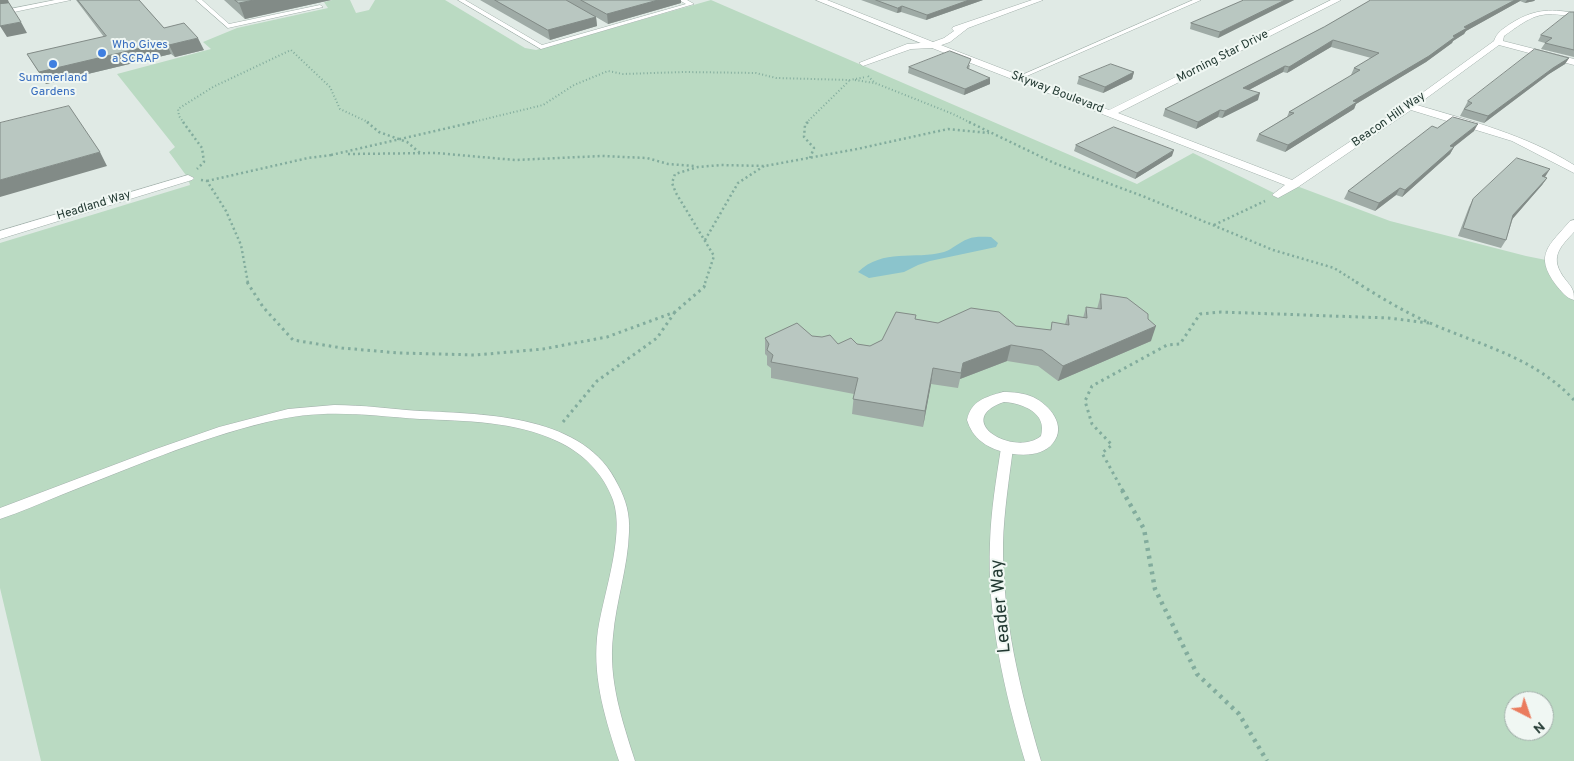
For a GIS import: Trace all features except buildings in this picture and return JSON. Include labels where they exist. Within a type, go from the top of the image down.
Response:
[{"type":"street","points":[[0,13],[67,0]]},
{"type":"street","name":"Skyway Boulevard","points":[[820,0],[1294,185]]},
{"type":"street","points":[[918,39],[935,33],[964,28],[1039,0]]},
{"type":"street","name":"Morning Star Drive","points":[[1110,113],[1337,0]]},
{"type":"street","name":"Beacon Hill Way","points":[[1278,195],[1410,106],[1498,42],[1500,36],[1534,12],[1553,11],[1574,15]]},
{"type":"street","points":[[863,63],[910,46],[933,45],[947,40],[964,28]]},
{"type":"street","points":[[1498,42],[1574,62]]},
{"type":"street","points":[[1410,106],[1515,139],[1552,156],[1574,170]]},
{"type":"street","name":"Headland Way","points":[[0,235],[188,178]]},
{"type":"street","points":[[1574,224],[1553,249],[1550,260],[1555,274],[1574,296]]},
{"type":"street","points":[[1004,396],[1032,403],[1043,411],[1050,420],[1051,431],[1047,440],[1037,447],[1007,448],[987,439],[982,434],[976,424],[975,414],[980,405],[990,399],[1004,396]]},
{"type":"lane","points":[[199,0],[228,26],[320,7]]},
{"type":"lane","points":[[461,0],[541,47],[692,4],[682,0]]},
{"type":"lane","points":[[1018,78],[1198,0]]},
{"type":"lane","points":[[599,23],[608,28]]},
{"type":"lane","points":[[0,514],[177,445],[289,412],[346,409],[454,417],[518,424],[548,432],[593,456],[609,477],[620,502],[623,527],[605,638],[604,682],[627,761]]},
{"type":"lane","name":"Leader Way","points":[[1007,448],[998,512],[997,564],[1006,656],[1017,711],[1033,761]]},
{"type":"path","points":[[188,178],[204,162],[202,148],[179,116],[178,109],[213,87],[291,50],[330,87],[340,109],[371,124],[379,132],[403,140],[421,153]]},
{"type":"path","points":[[863,63],[868,77],[875,83]]},
{"type":"path","points":[[331,155],[403,140],[544,105],[574,85],[608,71],[623,74],[684,72],[756,73],[776,78],[850,80],[875,83],[953,114],[1054,163],[1273,250],[1334,268],[1397,307],[1429,323],[1511,354],[1540,370],[1562,386],[1574,400]]},
{"type":"path","points":[[810,158],[814,148],[804,137],[805,125],[850,80],[868,77]]},
{"type":"path","points":[[188,178],[207,181],[308,158],[362,152],[421,153],[515,160],[602,156],[647,158],[668,164],[698,166],[765,166],[948,129],[989,133]]},
{"type":"path","points":[[548,432],[561,425],[597,380],[657,338],[675,312],[704,287],[714,256],[672,183],[676,174],[698,166]]},
{"type":"path","points":[[705,240],[738,183],[765,166]]},
{"type":"path","points":[[207,181],[226,211],[241,245],[247,281],[263,307],[293,340],[342,348],[398,353],[476,355],[543,350],[607,337],[675,312]]},
{"type":"path","points":[[1213,225],[1278,195]]},
{"type":"path","points":[[1267,761],[1239,714],[1197,674],[1155,589],[1144,528],[1102,453],[1112,445],[1092,424],[1085,401],[1092,386],[1167,345],[1180,344],[1200,314],[1221,312],[1388,318],[1429,323]]},
{"type":"green space","points":[[332,0],[350,0],[356,13],[369,10],[375,0],[445,0],[525,48],[536,50],[711,0],[1137,184],[1193,153],[1278,195],[1294,185],[1390,221],[1551,261],[1567,290],[1574,296],[1574,761],[41,761],[0,588],[0,243],[190,185],[188,178],[169,152],[175,147],[117,74],[211,49],[203,42],[237,28],[328,8],[324,2]]},
{"type":"water","points":[[991,237],[998,243],[996,247],[930,261],[904,272],[869,278],[858,272],[878,260],[888,257],[944,252],[971,238]]},
{"type":"place","name":"Who Gives a SCRAP","points":[[102,53]]},
{"type":"place","name":"Summerland Gardens","points":[[53,64]]}]
